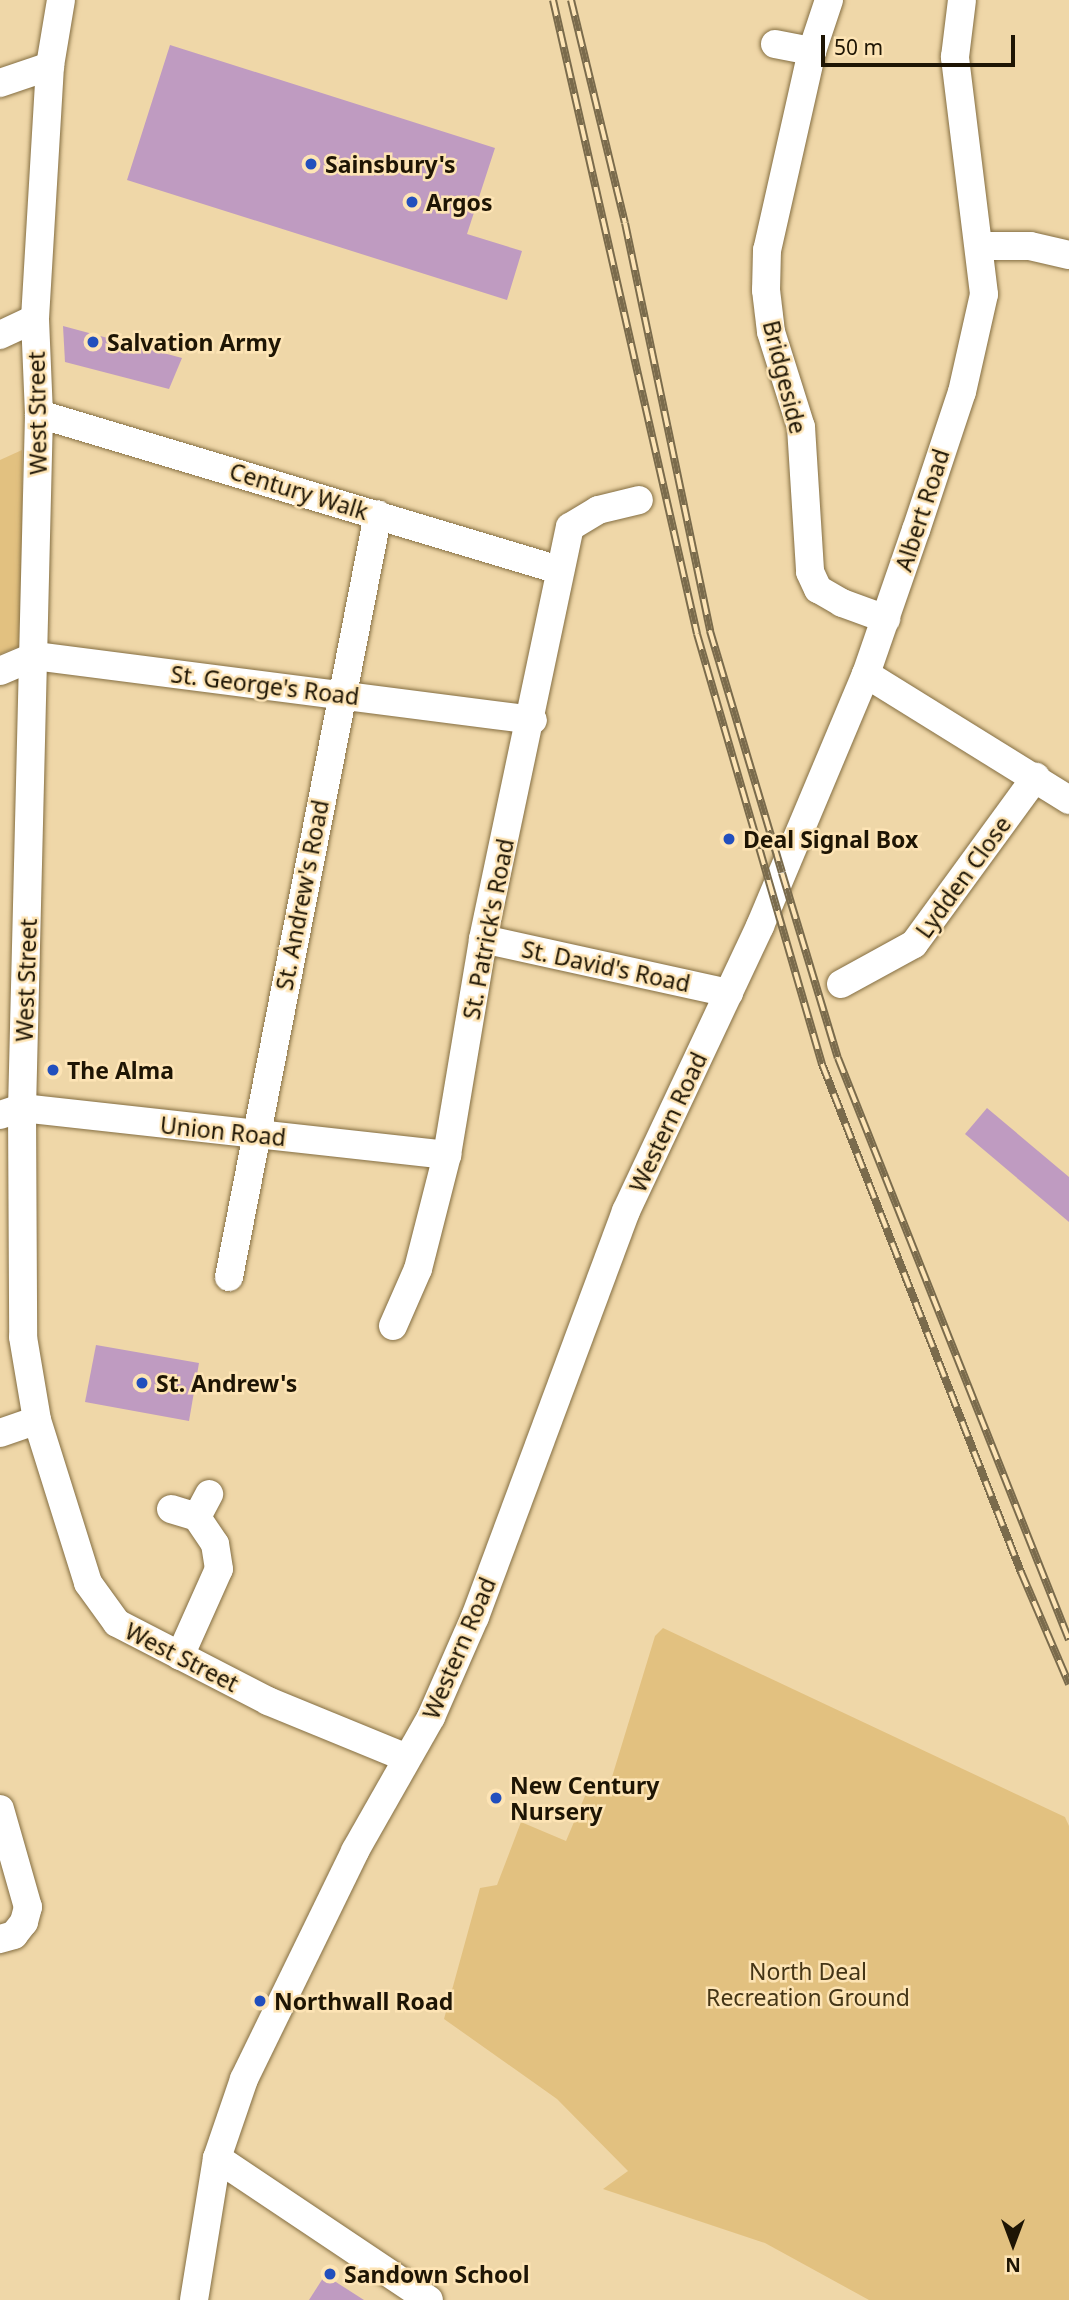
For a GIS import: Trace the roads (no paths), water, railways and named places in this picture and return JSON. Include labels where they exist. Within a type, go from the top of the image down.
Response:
[{"type":"street","name":"West Street","points":[[61,0],[50,66],[34,319],[39,414],[34,656],[11,1112],[23,1337],[37,1420],[88,1583],[117,1623],[268,1701],[407,1758]]},
{"type":"street","name":"Bridgeside","points":[[829,0],[812,51],[767,250],[766,290],[771,332],[800,427],[810,572],[818,589],[842,603],[886,619]]},
{"type":"street","name":"Albert Road","points":[[729,993],[866,674],[976,339],[984,294],[981,246],[955,57],[962,0]]},
{"type":"street","points":[[775,44],[812,51]]},
{"type":"street","points":[[0,83],[50,66]]},
{"type":"street","points":[[981,246],[1030,246],[1069,255]]},
{"type":"street","points":[[0,335],[34,319]]},
{"type":"street","name":"Century Walk","points":[[39,414],[559,570]]},
{"type":"street","name":"St. Patrick's Road","points":[[393,1326],[418,1269],[447,1155],[483,939],[533,720],[559,570],[570,527],[598,510],[639,500]]},
{"type":"street","name":"St. Andrew's Road","points":[[229,1277],[378,514]]},
{"type":"street","points":[[0,671],[34,656]]},
{"type":"street","name":"St. George's Road","points":[[34,656],[533,720]]},
{"type":"street","points":[[866,674],[1036,777],[1069,800]]},
{"type":"street","name":"Lydden Close","points":[[841,984],[914,944],[1036,777]]},
{"type":"street","name":"St. David's Road","points":[[483,939],[729,993]]},
{"type":"street","name":"Western Road","points":[[194,2300],[217,2158],[244,2079],[278,2002],[431,1717],[475,1617],[626,1211],[729,993]]},
{"type":"street","name":"Union Road","points":[[11,1112],[447,1155]]},
{"type":"street","points":[[0,1433],[37,1420]]},
{"type":"street","points":[[180,1656],[219,1569],[215,1544],[192,1507]]},
{"type":"street","points":[[0,1809],[27,1907],[24,1922],[7,1937]]},
{"type":"street","points":[[217,2158],[429,2300]]},
{"type":"railway","points":[[553,0],[697,634],[822,1064],[1021,1572],[1069,1684]]},
{"type":"railway","points":[[571,0],[625,223],[710,631],[838,1058],[1069,1640]]},
{"type":"place","name":"Sainsbury's","points":[[311,164]]},
{"type":"place","name":"Argos","points":[[412,202]]},
{"type":"place","name":"Salvation Army","points":[[93,342]]},
{"type":"place","name":"Deal Signal Box","points":[[729,839]]},
{"type":"place","name":"The Alma","points":[[53,1070]]},
{"type":"place","name":"St. Andrew's","points":[[142,1383]]},
{"type":"place","name":"New Century Nursery","points":[[496,1798]]},
{"type":"place","name":"Northwall Road","points":[[260,2001]]},
{"type":"place","name":"Sandown School","points":[[330,2274]]},
{"type":"park label","name":"North Deal Recreation Ground","points":[[808,1984]]}]
